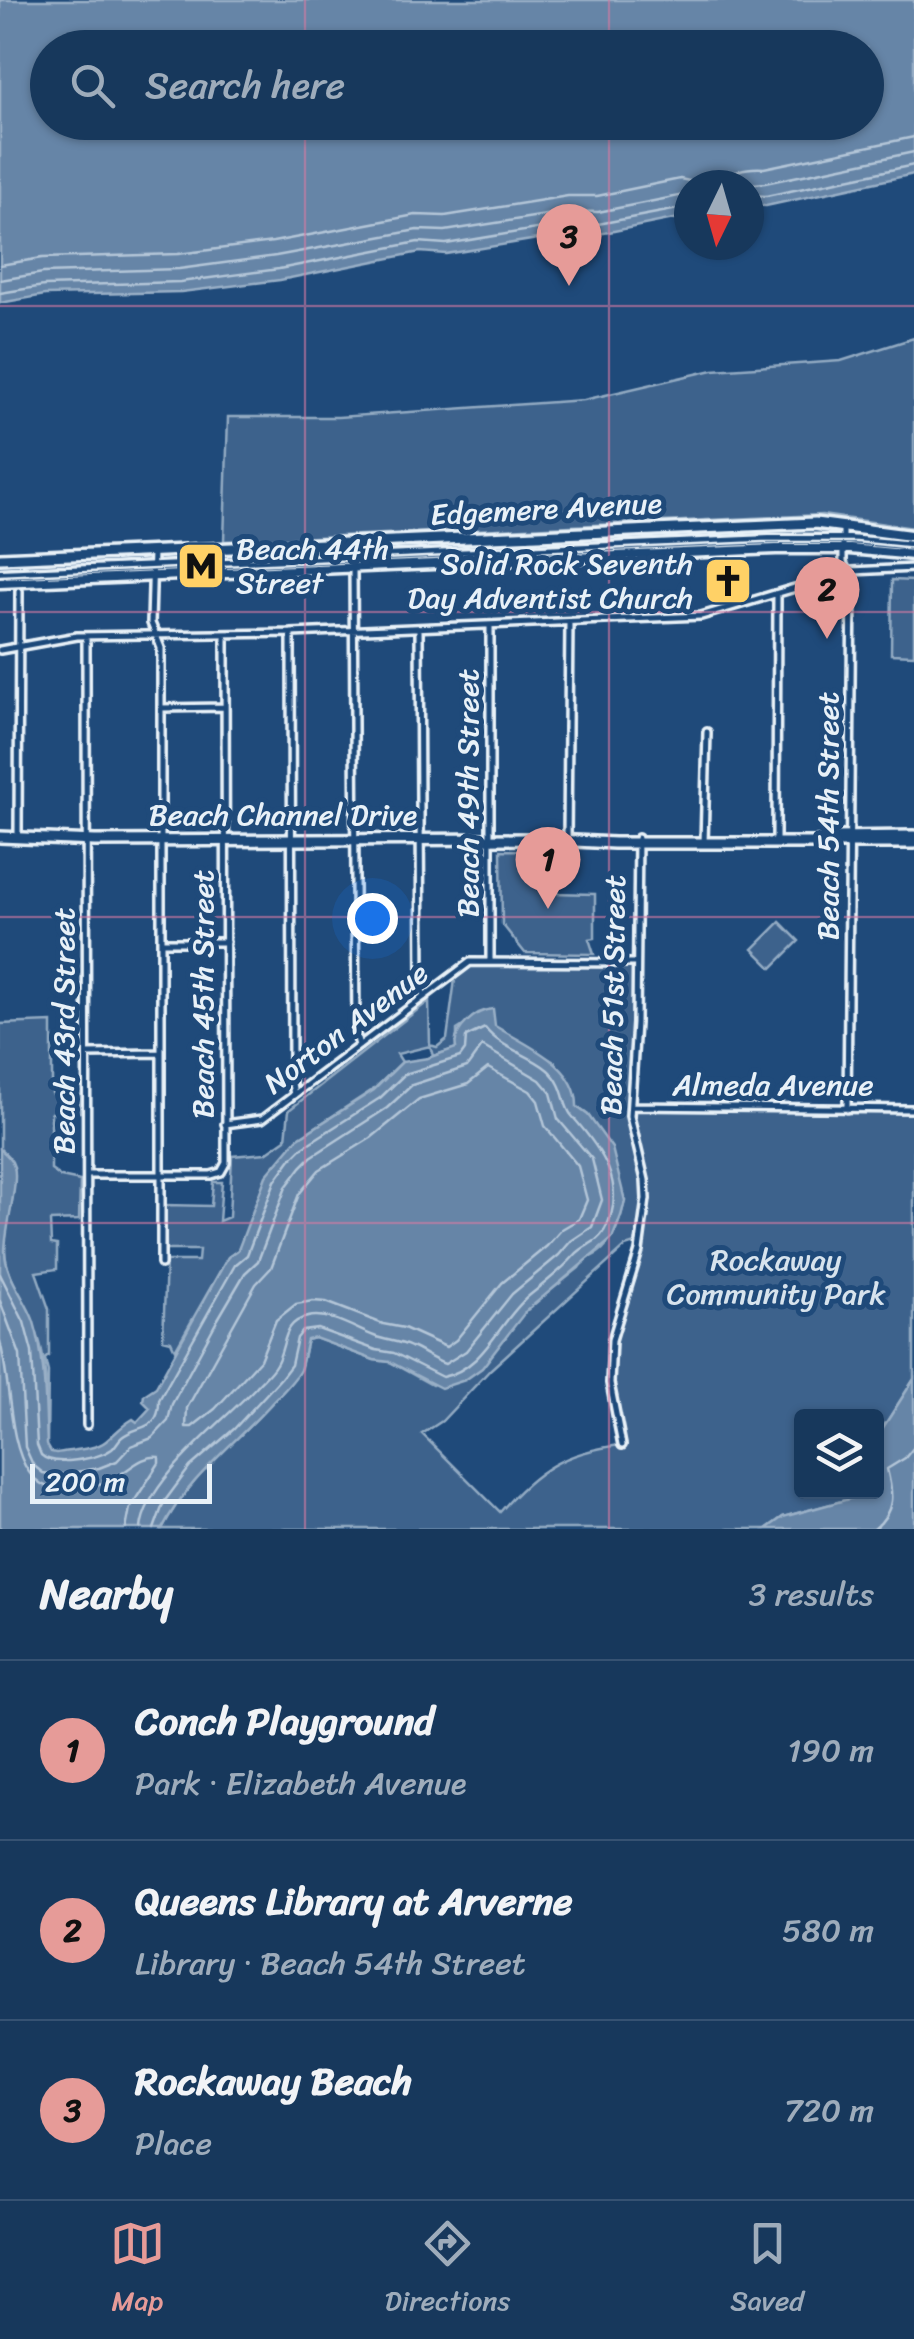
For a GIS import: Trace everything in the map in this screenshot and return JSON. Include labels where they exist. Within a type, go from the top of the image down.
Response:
[{"type":"main road","name":"Edgemere Avenue","points":[[0,558],[815,522],[914,536]]},
{"type":"main road","name":"Beach Channel Drive","points":[[0,837],[87,841],[914,839]]},
{"type":"street","name":"Beach 54th Street","points":[[844,526],[843,563],[852,580],[847,1109]]},
{"type":"street","points":[[0,583],[769,540],[914,546]]},
{"type":"street","points":[[352,543],[359,1046]]},
{"type":"street","points":[[844,544],[914,555]]},
{"type":"street","points":[[153,552],[151,622],[160,648],[162,1264]]},
{"type":"street","points":[[0,650],[86,636],[355,631],[709,615],[848,572],[914,568]]},
{"type":"street","points":[[0,574],[152,572]]},
{"type":"street","points":[[18,838],[19,591]]},
{"type":"street","points":[[776,840],[777,594]]},
{"type":"street","points":[[566,839],[570,622]]},
{"type":"street","name":"Beach 49th Street","points":[[490,626],[490,960]]},
{"type":"street","points":[[419,628],[424,997]]},
{"type":"street","points":[[291,633],[294,1095]]},
{"type":"street","name":"Beach 45th Street","points":[[162,1175],[221,1172],[226,1163],[225,634]]},
{"type":"street","name":"Beach 43rd Street","points":[[86,636],[87,1425]]},
{"type":"street","points":[[160,708],[225,707]]},
{"type":"street","points":[[704,840],[707,732]]},
{"type":"street","name":"Beach 51st Street","points":[[622,1445],[610,1384],[612,1344],[638,1255],[645,1208],[645,1180],[631,1124],[638,840]]},
{"type":"street","points":[[161,942],[226,942]]},
{"type":"street","points":[[490,960],[636,963]]},
{"type":"street","name":"Norton Avenue","points":[[226,1124],[257,1122],[468,964],[490,960]]},
{"type":"street","points":[[87,1054],[161,1054]]},
{"type":"street","name":"Almeda Avenue","points":[[632,1106],[914,1109]]},
{"type":"street","points":[[87,1174],[162,1175]]},
{"type":"green space","points":[[914,338],[914,528],[822,515],[224,541],[228,417],[338,417],[584,400],[713,370],[841,361]]},
{"type":"green space","points":[[892,580],[914,581],[914,655],[891,654]]},
{"type":"green space","points":[[501,850],[553,851],[551,893],[595,894],[595,938],[589,939],[594,954],[525,953],[502,924]]},
{"type":"green space","points":[[780,922],[799,941],[772,968],[753,949]]},
{"type":"green space","name":"Rockaway Community Park","points":[[636,963],[632,1106],[914,1109],[914,1379],[884,1426],[884,1409],[794,1409],[794,1499],[849,1499],[783,1517],[766,1529],[162,1529],[197,1478],[293,1380],[307,1340],[315,1338],[390,1362],[432,1385],[598,1253],[613,1236],[625,1201],[598,1130],[577,1107],[556,1063],[476,1018],[457,1030],[457,1048],[433,1056],[430,1046],[397,1054],[402,1062],[374,1089],[297,1139],[238,1250],[228,1257],[175,1350],[171,1341],[163,1339],[166,1261],[198,1261],[199,1250],[166,1250],[165,1205],[211,1206],[213,1182],[222,1182],[219,1221],[229,1217],[232,1156],[266,1153],[286,1139],[289,1110],[429,1001],[430,1045],[437,1047],[447,1039],[456,972],[468,964]],"holes":[[[641,1242],[612,1340],[610,1383],[620,1445],[553,1465],[500,1512],[422,1434],[442,1421],[491,1369],[625,1247]]]},
{"type":"green space","points":[[52,1022],[52,1093],[79,1095],[80,1112],[51,1113],[51,1170],[80,1181],[79,1220],[50,1221],[51,1244],[57,1245],[57,1269],[36,1272],[49,1309],[49,1355],[45,1359],[47,1445],[42,1352],[10,1275],[5,1251],[14,1183],[8,1159],[0,1149],[0,1024]]},
{"type":"water","points":[[0,0],[914,0],[914,174],[766,206],[764,170],[674,170],[674,219],[599,234],[574,233],[446,254],[420,252],[280,280],[181,292],[45,295],[0,303]]},
{"type":"water","points":[[493,1009],[495,1026],[560,1068],[575,1092],[577,1107],[588,1115],[612,1148],[625,1201],[612,1239],[526,1311],[482,1368],[465,1380],[441,1388],[390,1362],[315,1338],[307,1340],[294,1380],[197,1478],[162,1529],[0,1529],[0,1149],[12,1162],[15,1174],[6,1261],[38,1337],[47,1445],[56,1453],[96,1446],[133,1419],[137,1422],[150,1408],[143,1401],[144,1395],[156,1387],[228,1257],[238,1250],[266,1176],[297,1139],[374,1090],[402,1062],[456,1048],[458,1034],[467,1022]]},
{"type":"water","points":[[914,1379],[914,1529],[766,1529],[783,1517],[849,1499],[884,1499],[884,1426]]},
{"type":"railway","points":[[0,576],[763,542],[856,542],[914,548]]},
{"type":"place","name":"Rockaway Beach","points":[[569,286]]},
{"type":"place","name":"Beach 44th Street","points":[[201,566]]},
{"type":"place","name":"Solid Rock Seventh Day Adventist Church","points":[[728,581]]},
{"type":"place","name":"Queens Library at Arverne","points":[[827,639]]},
{"type":"place","name":"Conch Playground","points":[[548,909]]}]
